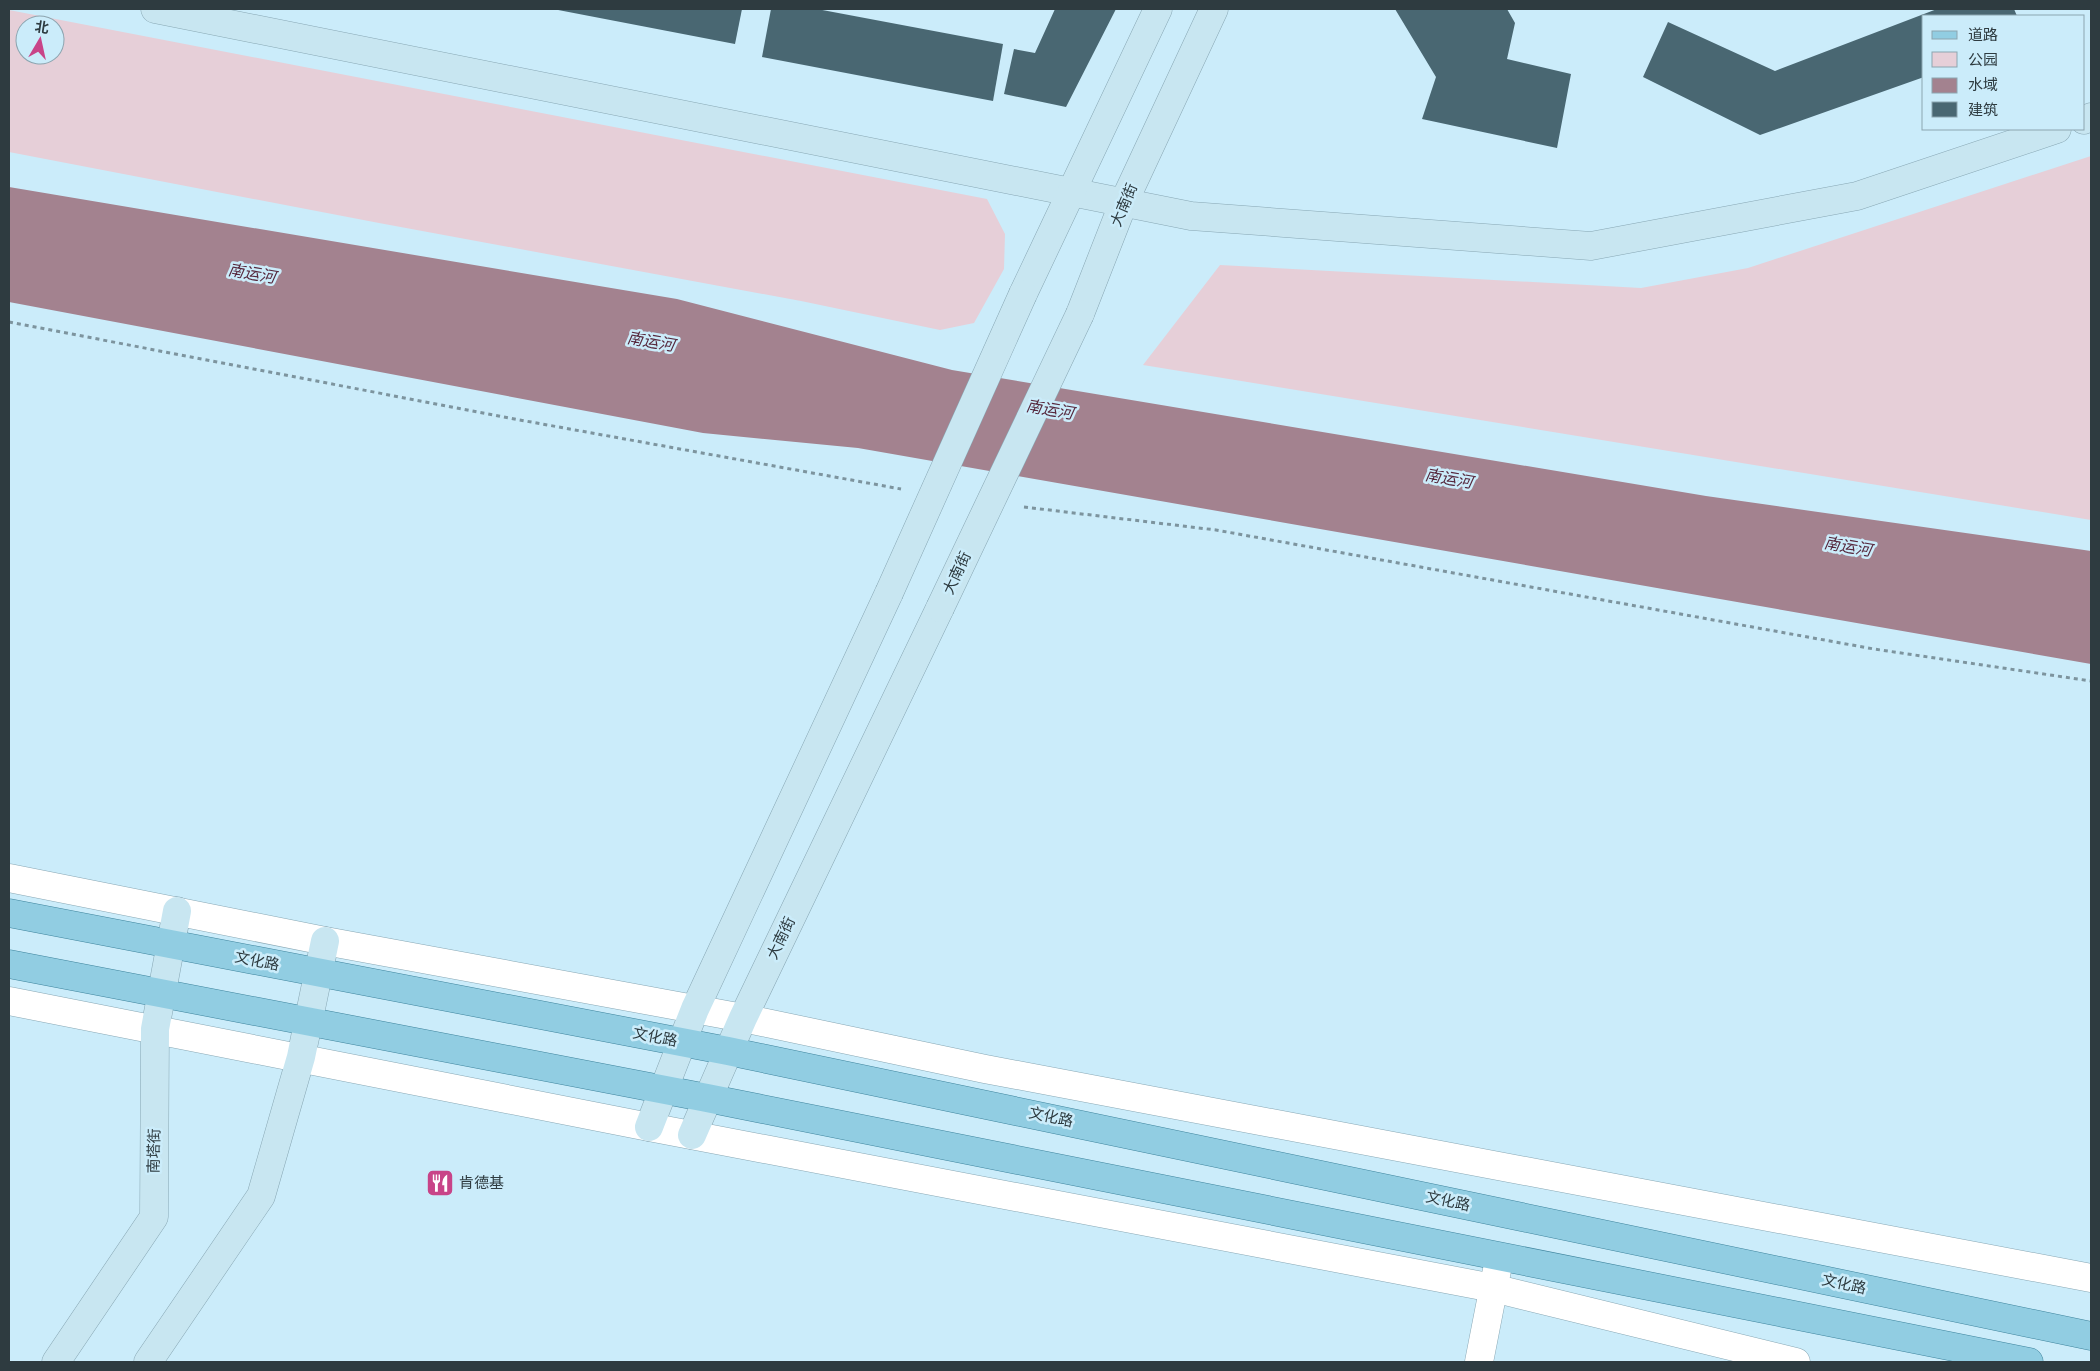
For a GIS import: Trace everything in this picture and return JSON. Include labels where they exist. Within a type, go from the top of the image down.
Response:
[{"type":"main road","name":"文化路","points":[[9,913],[728,1051],[2091,1336]]},
{"type":"main road","points":[[9,964],[707,1098],[2029,1362]]},
{"type":"street","points":[[155,9],[1072,192],[1123,204],[1191,216],[1591,246],[1858,196],[2054,130]]},
{"type":"street","points":[[649,1127],[695,1009],[889,593],[1023,294],[1158,9]]},
{"type":"street","name":"大南街","points":[[692,1135],[743,1018],[1080,314],[1123,204],[1214,9]]},
{"type":"street","points":[[9,878],[325,941],[743,1018],[985,1069],[2091,1278]]},
{"type":"street","name":"南塔街","points":[[56,1362],[154,1217],[156,1029],[177,911]]},
{"type":"street","points":[[148,1362],[261,1196],[302,1057],[325,941]]},
{"type":"street","points":[[9,1001],[302,1057],[649,1127],[1493,1288],[1796,1362]]},
{"type":"street","points":[[982,1103],[985,1069]]},
{"type":"street","points":[[1479,1362],[1500,1255]]},
{"type":"path","points":[[9,322],[850,482],[906,490]]},
{"type":"path","points":[[1019,506],[1216,530],[1864,647],[2091,681]]},
{"type":"green space","points":[[9,10],[35,15],[15,15],[15,65],[65,65],[65,21],[987,199],[1005,234],[1004,269],[974,323],[940,330],[801,301],[9,152]]},
{"type":"green space","points":[[2091,156],[2091,520],[1143,365],[1220,265],[1641,288],[1748,268]]},
{"type":"water","name":"南运河","points":[[9,187],[677,299],[952,370],[1706,496],[2091,551],[2091,664],[858,448],[703,433],[9,302]]},
{"type":"building","points":[[553,9],[742,9],[735,44]]},
{"type":"building","points":[[771,9],[817,9],[1003,44],[993,101],[762,57]]},
{"type":"building","points":[[1055,9],[1116,9],[1066,107],[1004,94],[1014,49],[1035,53]]},
{"type":"building","points":[[1395,9],[1507,9],[1515,23],[1507,59],[1571,74],[1557,148],[1422,119],[1436,77]]},
{"type":"building","points":[[1937,9],[2014,9],[2017,15],[1922,15],[1922,78],[1760,135],[1643,77],[1668,22],[1775,71]]},
{"type":"place","name":"肯德基","points":[[440,1183]]}]
